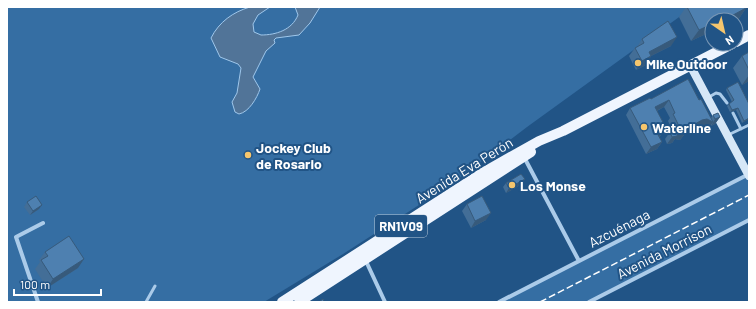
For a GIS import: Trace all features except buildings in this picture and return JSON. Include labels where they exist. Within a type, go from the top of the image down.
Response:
[{"type":"main road","name":"Avenida Eva Perón","points":[[282,302],[363,256],[522,155],[563,131],[716,52]]},
{"type":"main road","name":"Avenida Eva Perón","points":[[299,302],[363,256]]},
{"type":"street","points":[[690,65],[749,175]]},
{"type":"street","points":[[522,155],[579,261]]},
{"type":"street","name":"Azcuénaga","points":[[499,302],[749,175]]},
{"type":"street","name":"Avenida Morrison","points":[[589,302],[597,300],[749,220]]},
{"type":"street","points":[[38,302],[16,237],[43,222]]},
{"type":"street","points":[[363,256],[385,302]]},
{"type":"lane","points":[[708,97],[716,93],[720,94],[727,103]]},
{"type":"lane","points":[[733,113],[741,129]]},
{"type":"lane","points":[[728,135],[749,124]]},
{"type":"lane","points":[[146,302],[155,286]]},
{"type":"shaded area","name":"Jockey Club de Rosario","points":[[7,7],[693,7],[527,127],[453,183],[343,254],[264,302],[7,302]]},
{"type":"shaded area","points":[[250,7],[270,7],[258,15],[253,24],[254,32],[261,35],[278,33],[288,28],[298,15],[295,7],[320,7],[310,23],[299,35],[276,38],[274,40],[275,43],[266,51],[253,77],[260,89],[257,96],[246,111],[239,114],[235,112],[232,102],[237,93],[241,68],[238,64],[220,57],[211,38],[222,22],[227,18]]},
{"type":"shaded area","points":[[749,174],[749,220],[589,302],[499,302]]},
{"type":"railway","points":[[540,302],[749,195]]},
{"type":"place","name":"Mike Outdoor","points":[[638,63]]},
{"type":"place","name":"Waterline","points":[[644,127]]},
{"type":"place","name":"Jockey Club de Rosario","points":[[248,155]]},
{"type":"place","name":"Los Monse","points":[[512,185]]}]
